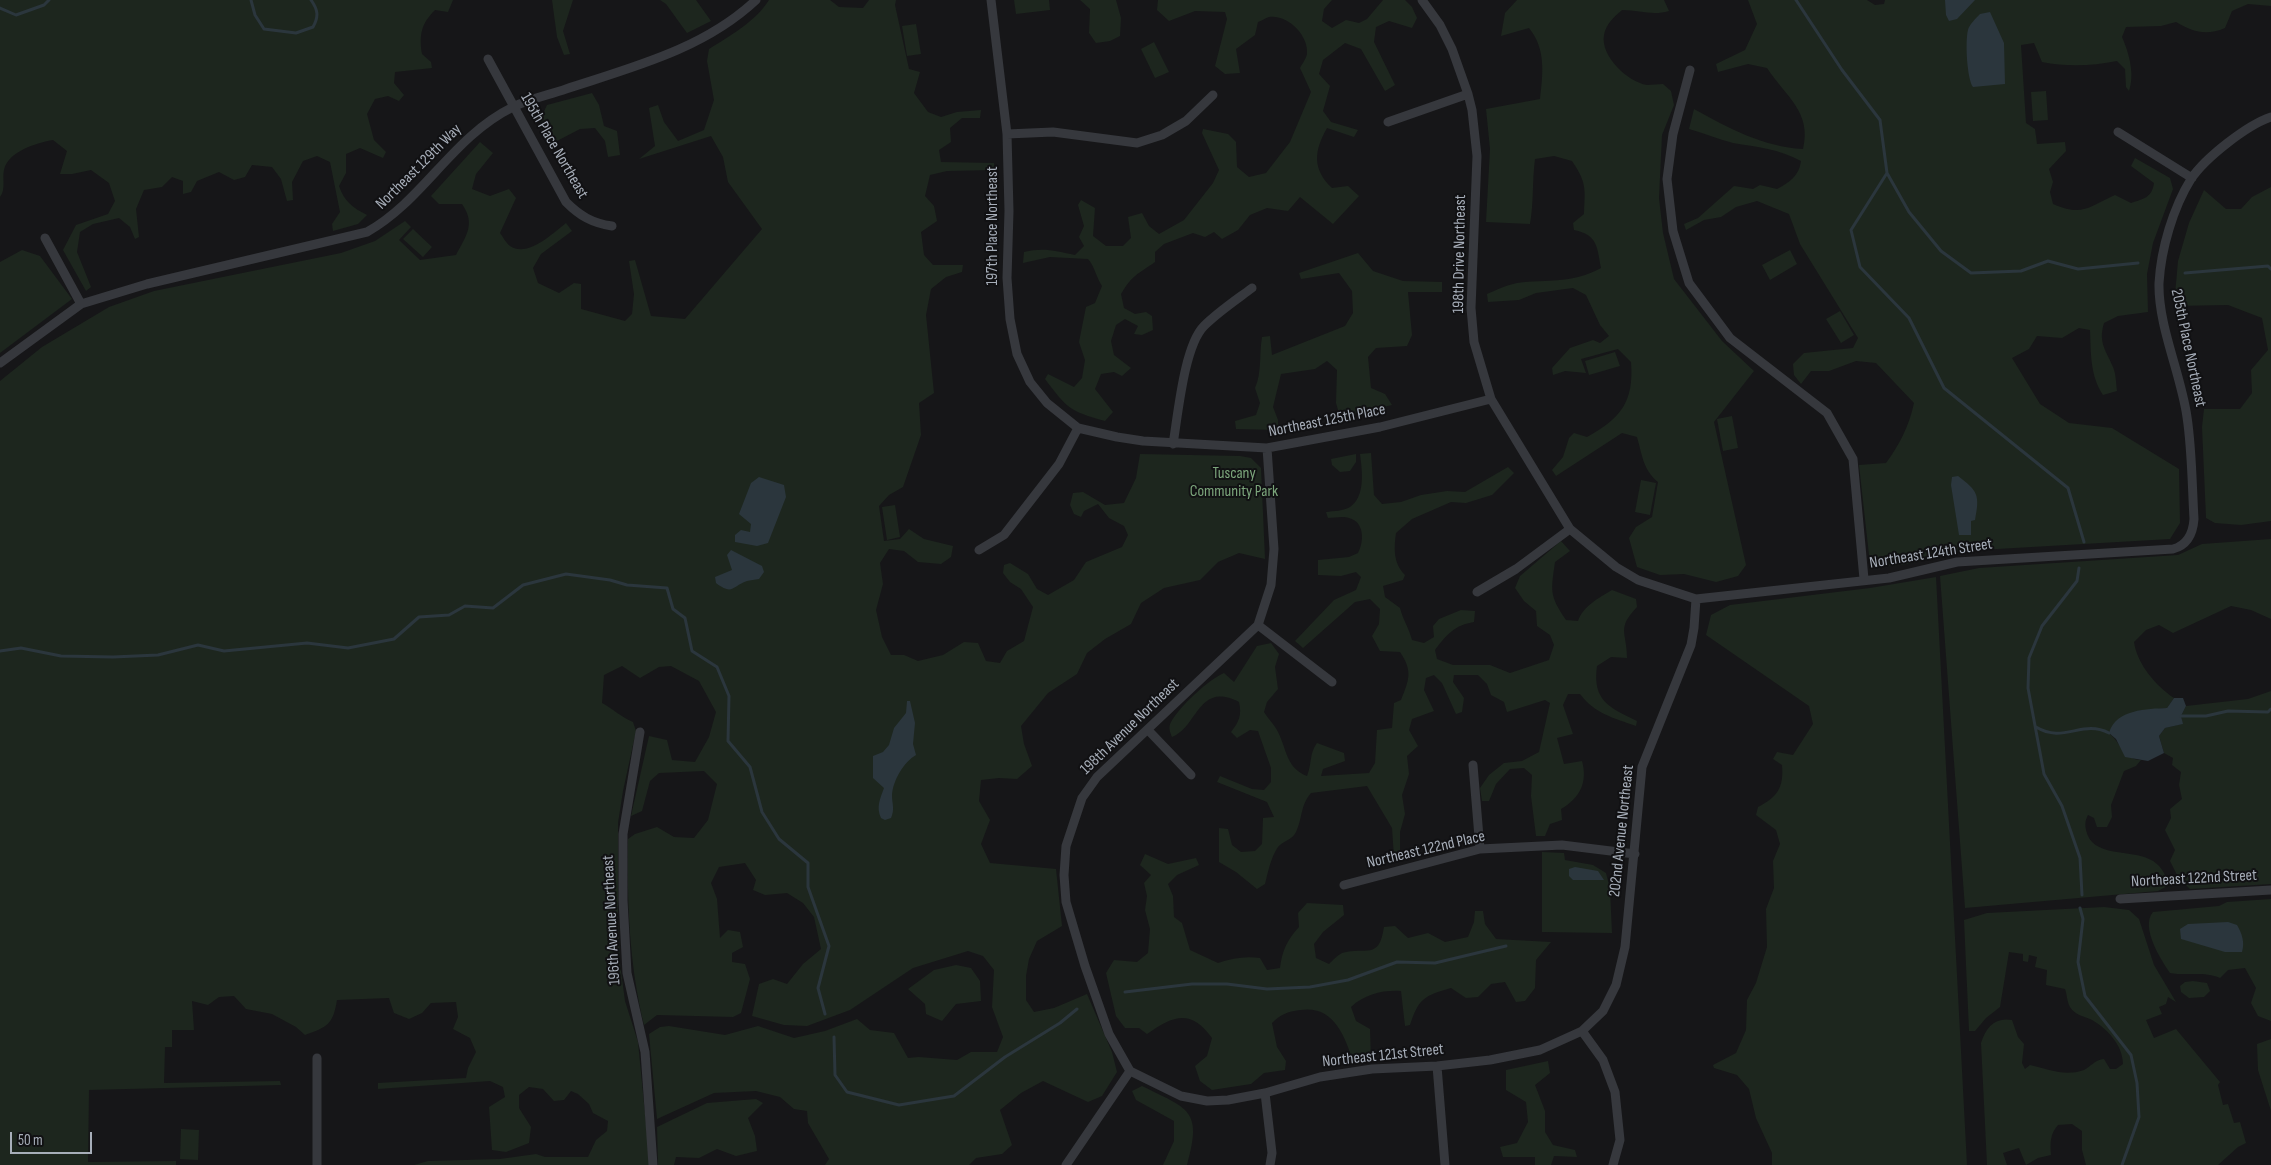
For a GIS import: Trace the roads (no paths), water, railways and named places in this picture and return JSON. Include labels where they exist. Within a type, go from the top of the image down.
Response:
[{"type":"street","name":"Northeast 129th Way","points":[[0,363],[81,304],[147,284],[367,232],[397,212],[460,145],[485,124],[513,107],[688,47],[738,17],[756,0]]},
{"type":"street","name":"197th Place Northeast","points":[[990,0],[1007,134],[1009,211],[1007,278],[1010,319],[1017,354],[1030,382],[1047,403],[1078,428]]},
{"type":"street","name":"198th Drive Northeast","points":[[1422,0],[1440,25],[1452,49],[1468,94],[1476,156],[1472,308],[1474,342],[1491,399],[1570,528],[1616,567],[1638,580],[1696,599]]},
{"type":"street","name":"195th Place Northeast","points":[[488,59],[566,202],[578,214],[595,224],[612,226]]},
{"type":"street","points":[[1690,70],[1673,134],[1667,179],[1673,231],[1689,283],[1730,338],[1826,413],[1853,459],[1864,579]]},
{"type":"street","points":[[1388,122],[1468,94]]},
{"type":"street","points":[[1007,134],[1053,132],[1137,143],[1162,135],[1186,121],[1212,95]]},
{"type":"street","points":[[2118,132],[2192,178],[2216,153],[2241,132],[2271,117]]},
{"type":"street","name":"205th Place Northeast","points":[[2192,178],[2167,238],[2159,284],[2164,325],[2187,415],[2193,530]]},
{"type":"street","points":[[45,238],[81,304]]},
{"type":"street","points":[[1173,444],[1188,359],[1195,339],[1203,326],[1252,288]]},
{"type":"street","name":"Northeast 125th Place","points":[[1078,428],[1117,438],[1173,444],[1267,448],[1380,427],[1491,399]]},
{"type":"street","points":[[980,550],[1004,535],[1059,464],[1078,428]]},
{"type":"street","name":"198th Avenue Northeast","points":[[1130,1071],[1110,1034],[1085,966],[1066,902],[1064,876],[1066,846],[1082,798],[1097,777],[1258,624],[1271,585],[1274,549],[1267,448]]},
{"type":"street","points":[[1477,592],[1516,569],[1570,528]]},
{"type":"street","name":"Northeast 124th Street","points":[[1696,599],[1864,579],[1889,578],[1970,561],[2173,549],[2186,542],[2193,530]]},
{"type":"street","name":"202nd Avenue Northeast","points":[[1582,1031],[1603,1011],[1616,985],[1626,946],[1642,767],[1690,645],[1694,628],[1696,599]]},
{"type":"street","points":[[1258,624],[1332,682]]},
{"type":"street","points":[[1148,730],[1191,775]]},
{"type":"street","name":"196th Avenue Northeast","points":[[640,732],[623,834],[623,900],[627,973],[645,1052],[653,1165]]},
{"type":"street","points":[[1472,765],[1480,849]]},
{"type":"street","name":"Northeast 122nd Place","points":[[1344,885],[1480,849],[1562,845],[1635,854]]},
{"type":"street","name":"Northeast 122nd Street","points":[[2120,899],[2271,890]]},
{"type":"street","points":[[1582,1031],[1603,1060],[1615,1092],[1620,1140],[1613,1165]]},
{"type":"street","name":"Northeast 121st Street","points":[[1130,1071],[1181,1096],[1207,1101],[1265,1093],[1320,1077],[1372,1069],[1437,1066],[1490,1060],[1540,1050],[1582,1031]]},
{"type":"street","points":[[317,1058],[317,1165]]},
{"type":"street","points":[[1437,1066],[1445,1165]]},
{"type":"street","points":[[1066,1165],[1130,1071]]},
{"type":"street","points":[[1265,1093],[1272,1153],[1270,1165]]},
{"type":"waterway","points":[[0,8],[16,15],[44,5],[49,0]]},
{"type":"waterway","points":[[251,0],[255,15],[264,29],[296,33],[313,27],[315,23],[317,13],[311,0]]},
{"type":"waterway","points":[[1796,0],[1842,70],[1880,120],[1887,173],[1851,230],[1860,267],[1909,318],[1944,388],[2068,488],[2084,542]]},
{"type":"waterway","points":[[1887,173],[1909,212],[1941,251],[1971,273],[2021,271],[2048,261],[2078,269],[2138,263]]},
{"type":"waterway","points":[[2185,273],[2268,266],[2271,269]]},
{"type":"waterway","points":[[2079,568],[2077,581],[2042,626],[2029,658],[2028,688],[2044,774],[2062,806],[2080,858],[2082,895]]},
{"type":"waterway","points":[[0,651],[21,648],[61,656],[113,657],[158,655],[198,645],[224,651],[307,643],[348,648],[394,639],[419,617],[449,615],[465,606],[493,608],[523,585],[566,574],[610,580],[627,585],[667,588],[673,609],[685,618],[692,651],[717,667],[729,696],[728,741],[750,767],[762,812],[779,839],[808,863],[808,887],[829,946],[818,988],[825,1014]]},
{"type":"waterway","points":[[2181,716],[2206,716],[2228,711],[2268,712],[2271,709]]},
{"type":"waterway","points":[[2036,727],[2046,732],[2055,733],[2081,729],[2099,729],[2109,733]]},
{"type":"waterway","points":[[2080,908],[2083,919],[2078,962],[2085,996],[2131,1055],[2137,1083],[2139,1117],[2122,1165]]},
{"type":"waterway","points":[[1125,992],[1192,984],[1227,984],[1267,989],[1310,987],[1348,980],[1397,962],[1435,963],[1506,946]]},
{"type":"waterway","points":[[834,1037],[835,1075],[847,1092],[899,1105],[954,1096],[1005,1057],[1060,1023],[1077,1009]]},
{"type":"park label","name":"Tuscany Community Park","points":[[1234,483]]}]
